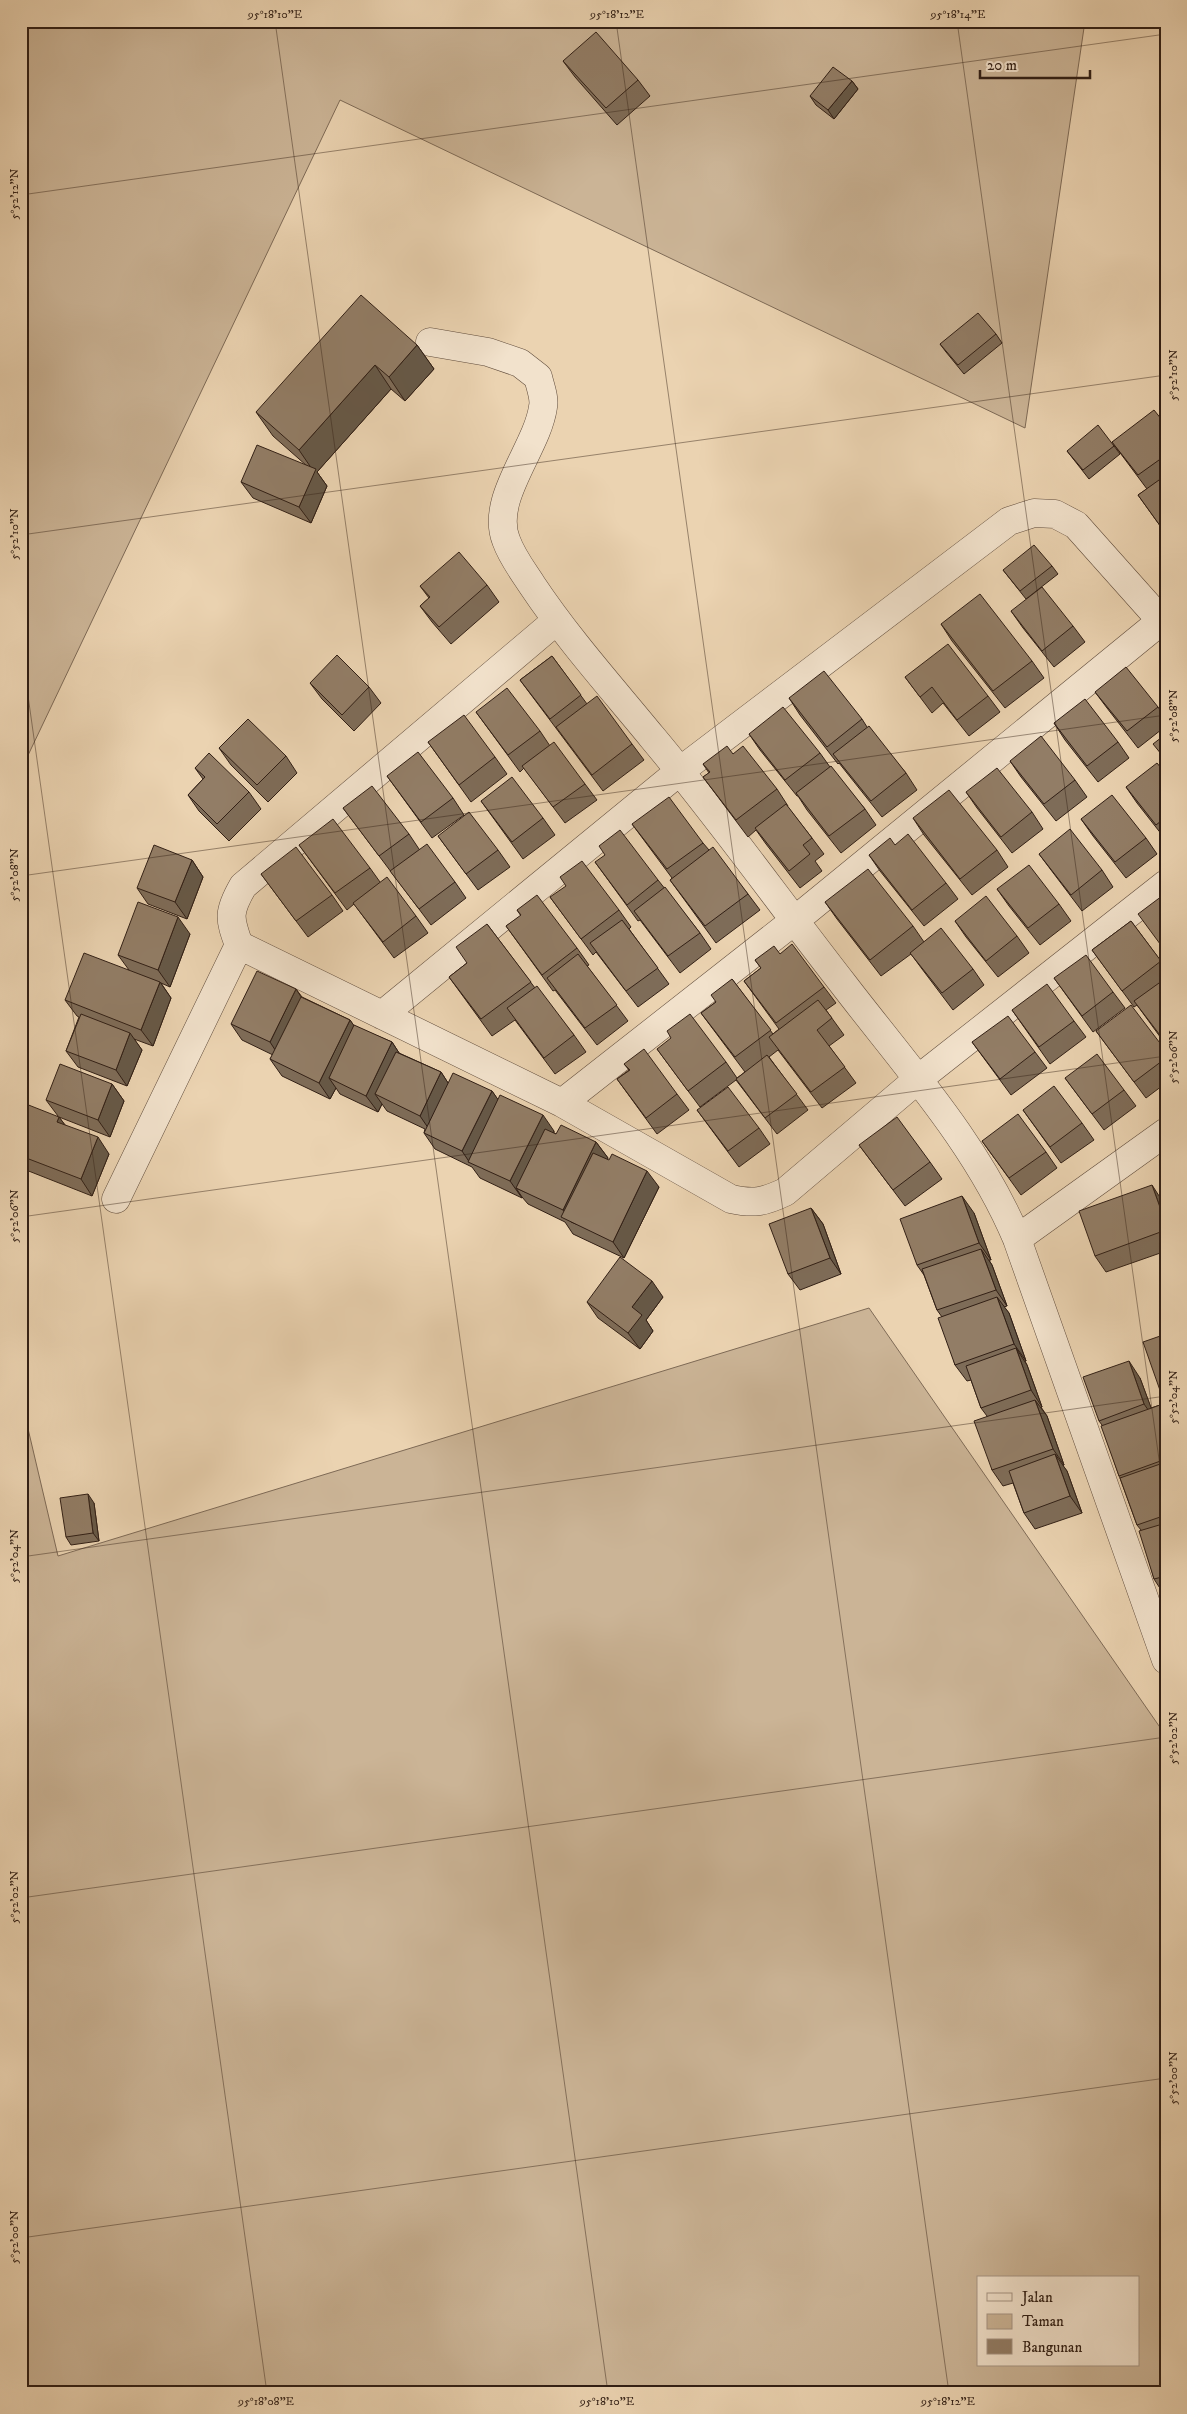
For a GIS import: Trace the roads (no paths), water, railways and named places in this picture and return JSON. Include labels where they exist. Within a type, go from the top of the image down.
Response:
[{"type":"street","points":[[430,342],[488,352],[520,363],[538,376],[544,405],[535,434],[513,482],[502,515],[504,538],[512,555],[556,621],[680,771],[917,1080],[978,1161],[1003,1204],[1166,1660]]},
{"type":"street","points":[[382,1015],[680,771],[1009,521],[1034,513],[1055,514],[1076,525],[1164,623],[794,921],[562,1103]]},
{"type":"street","points":[[116,1199],[239,945],[232,924],[232,905],[243,886],[556,621]]},
{"type":"street","points":[[239,945],[562,1103],[731,1199],[751,1203],[768,1200],[785,1192],[917,1080],[1166,884]]},
{"type":"street","points":[[1017,1239],[1165,1135]]}]
